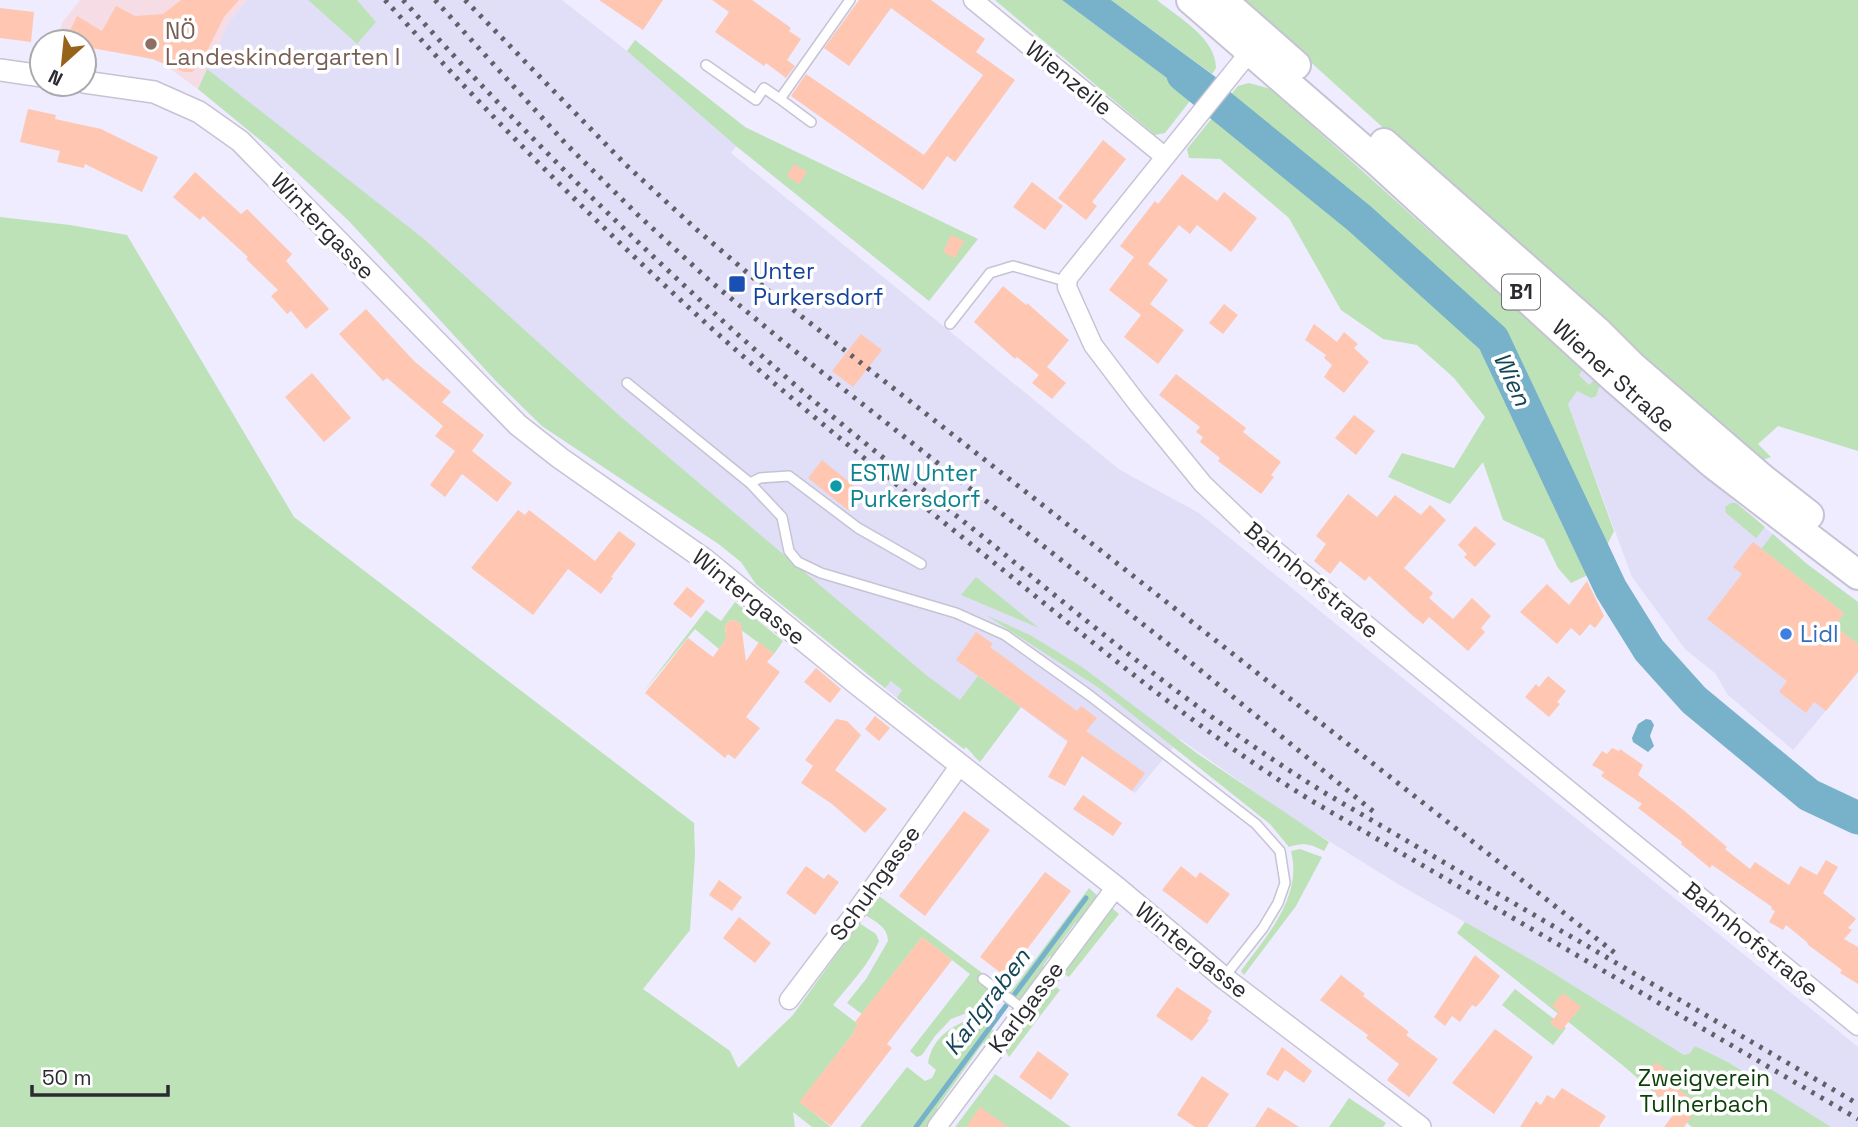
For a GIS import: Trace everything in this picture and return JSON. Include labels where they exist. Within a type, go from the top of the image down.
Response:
[{"type":"main road","name":"Wiener Straße","points":[[1191,0],[1256,43],[1430,181],[1597,331],[1631,365],[1763,479],[1858,553]]},
{"type":"main road","name":"Wiener Straße","points":[[1222,0],[1256,43],[1378,162],[1616,380],[1713,464],[1858,575]]},
{"type":"street","name":"Wienzeile","points":[[973,0],[1164,156]]},
{"type":"street","points":[[1068,282],[1074,269],[1256,43]]},
{"type":"street","points":[[0,70],[28,74]]},
{"type":"street","name":"Wintergasse","points":[[98,84],[154,92],[199,112],[240,141],[517,425],[704,559],[1116,887],[1224,978],[1420,1127]]},
{"type":"street","name":"Bahnhofstraße","points":[[1068,282],[1067,287],[1093,345],[1195,474],[1240,520],[1858,1026]]},
{"type":"street","name":"Schuhgasse","points":[[789,1000],[960,765]]},
{"type":"street","name":"Karlgasse","points":[[937,1127],[1015,1004],[1116,887]]},
{"type":"lane","points":[[780,99],[850,0]]},
{"type":"lane","points":[[706,65],[756,100],[764,88],[811,122]]},
{"type":"lane","points":[[950,324],[990,273],[1013,266],[1068,282]]},
{"type":"lane","points":[[627,383],[750,483],[782,517],[789,551],[798,562],[821,573],[956,613],[1004,635],[1089,695],[1256,824],[1280,851],[1285,883],[1278,903],[1264,928],[1224,978]]},
{"type":"lane","points":[[750,483],[760,478],[789,476],[858,528],[920,564]]},
{"type":"lane","points":[[983,979],[1015,1004]]},
{"type":"shaded area","name":"NÖ Landeskindergarten I","points":[[80,0],[247,0],[229,22],[198,89],[162,63],[152,59],[98,49],[98,28],[61,28]]},
{"type":"shaded area","points":[[247,0],[308,0],[357,44],[376,22],[357,0],[562,0],[627,51],[736,146],[731,153],[1120,470],[1199,513],[1858,1047],[1858,1127],[1831,1127],[1728,1062],[1695,1046],[1690,1053],[1684,1055],[1542,966],[1398,884],[1292,818],[1180,739],[1135,793],[1021,707],[980,762],[973,756],[974,753],[966,747],[964,749],[906,705],[756,584],[741,562],[720,545],[542,426],[496,381],[349,221],[275,152],[198,89],[229,22]]},
{"type":"shaded area","points":[[1583,369],[1807,564],[1858,602],[1858,672],[1793,750],[1728,695],[1715,673],[1685,649],[1632,577],[1568,404],[1565,389]]},
{"type":"green space","points":[[308,0],[357,0],[376,22],[357,44]]},
{"type":"green space","points":[[995,0],[1062,0],[1193,97],[1165,133],[1155,135]]},
{"type":"green space","points":[[1111,0],[1157,0],[1195,30],[1210,47],[1216,68],[1212,74]]},
{"type":"green space","points":[[1242,0],[1858,0],[1858,451],[1778,426],[1758,444],[1771,457],[1763,460],[1508,241]]},
{"type":"green space","points":[[635,40],[745,127],[978,239],[929,301],[736,146],[627,51]]},
{"type":"green space","points":[[207,69],[424,239],[621,417],[926,675],[960,700],[978,676],[1021,707],[980,762],[966,747],[964,749],[897,698],[902,690],[891,681],[885,688],[756,584],[741,562],[720,545],[542,426],[496,381],[349,221],[275,152],[198,89]]},
{"type":"green space","points":[[1249,83],[1271,89],[1583,369],[1579,375],[1589,385],[1595,379],[1600,385],[1596,396],[1591,398],[1577,391],[1568,404],[1614,531],[1594,572],[1571,583],[1558,568],[1544,539],[1503,520],[1483,462],[1450,504],[1388,477],[1402,453],[1454,468],[1485,417],[1454,378],[1417,345],[1383,339],[1341,310],[1289,218],[1220,159],[1189,158],[1187,149],[1238,86]]},
{"type":"green space","points":[[0,217],[127,235],[294,517],[694,823],[695,855],[690,930],[643,989],[730,1051],[738,1068],[793,1015],[859,923],[876,934],[879,941],[870,958],[833,1005],[858,1024],[855,1031],[800,1102],[831,1127],[812,1127],[793,1112],[795,1127],[0,1127]]},
{"type":"green space","points":[[1736,503],[1765,527],[1756,538],[1726,513],[1725,507]]},
{"type":"green space","points":[[1773,534],[1807,564],[1858,602],[1858,644],[1834,626],[1844,613],[1761,549]]},
{"type":"green space","points":[[976,577],[1039,628],[961,595]]},
{"type":"green space","points":[[735,602],[783,641],[774,654],[741,630],[741,624],[735,620],[729,621],[725,626],[725,632],[729,635],[719,649],[695,629],[643,692],[706,610],[721,621]]},
{"type":"green space","points":[[986,615],[1030,635],[1082,667],[1198,754],[1329,842],[1324,851],[1307,844],[1289,847],[1270,824],[1099,688]]},
{"type":"green space","points":[[1300,849],[1322,857],[1296,906],[1244,975],[1241,971],[1280,916],[1292,885],[1291,851]]},
{"type":"green space","points":[[1089,888],[1100,898],[1081,924],[1076,922],[1060,943],[1064,946],[1054,959],[1050,956],[1043,966],[1046,969],[1022,1001],[1009,994]]},
{"type":"green space","points":[[879,896],[985,975],[980,982],[989,989],[972,1011],[951,1019],[922,1055],[917,1057],[910,1051],[970,974],[922,937],[862,1014],[847,1003],[866,979],[888,941],[884,928],[865,915]]},
{"type":"green space","points":[[1111,907],[1119,914],[1069,977],[1061,972]]},
{"type":"green space","name":"Zweigverein Tullnerbach","points":[[1465,922],[1542,966],[1684,1055],[1690,1053],[1695,1046],[1728,1062],[1831,1127],[1692,1127],[1626,1068],[1457,933]]},
{"type":"green space","points":[[1052,984],[1060,990],[1009,1057],[1005,1050]]},
{"type":"green space","points":[[1515,989],[1566,1028],[1553,1045],[1502,1005]]},
{"type":"green space","points":[[975,1017],[998,1034],[990,1046],[983,1043],[937,1108],[940,1112],[929,1127],[860,1127],[907,1067],[925,1081],[932,1078],[936,1070],[928,1063],[934,1046],[952,1028]]},
{"type":"green space","points":[[995,1074],[1071,1127],[955,1127]]},
{"type":"green space","points":[[1349,1098],[1386,1123],[1383,1127],[1329,1127]]},
{"type":"water","points":[[1062,0],[1111,0],[1221,81],[1202,104]]},
{"type":"water","points":[[1646,719],[1651,720],[1654,725],[1650,736],[1654,746],[1648,752],[1633,742],[1632,738],[1638,724]]},
{"type":"building","name":"NÖ Landeskindergarten I","points":[[181,0],[239,0],[224,17],[200,65],[192,72],[184,72],[153,59],[98,49],[98,29],[102,31],[116,6],[135,16],[163,14]]},
{"type":"building","points":[[599,0],[663,0],[643,30]]},
{"type":"building","points":[[712,0],[752,0],[791,28],[789,31],[801,39],[787,60],[795,66],[786,78],[715,32],[729,12]]},
{"type":"building","points":[[859,0],[931,0],[985,39],[976,52],[1015,80],[955,162],[947,156],[923,190],[791,96],[806,74],[924,155],[983,75],[891,8],[849,66],[824,48]]},
{"type":"building","points":[[0,8],[34,12],[32,28],[28,28],[28,42],[0,38]]},
{"type":"building","name":"NÖ Landeskindergarten I","points":[[77,16],[97,28],[71,28]]},
{"type":"building","points":[[28,109],[56,115],[55,119],[101,129],[158,157],[142,192],[85,164],[84,168],[57,162],[60,151],[20,142]]},
{"type":"building","points":[[1103,140],[1126,159],[1092,202],[1097,206],[1086,220],[1058,198]]},
{"type":"building","points":[[794,164],[807,172],[799,184],[787,176]]},
{"type":"building","points":[[195,172],[241,214],[247,209],[292,254],[286,261],[329,309],[306,329],[291,311],[287,314],[271,296],[278,290],[246,259],[248,257],[203,216],[200,220],[173,197]]},
{"type":"building","points":[[1182,174],[1217,201],[1224,192],[1257,218],[1231,252],[1197,225],[1190,234],[1179,225],[1148,264],[1168,280],[1150,304],[1184,330],[1158,364],[1124,337],[1141,315],[1109,290],[1134,257],[1120,246],[1155,201],[1158,204]]},
{"type":"building","points":[[1032,182],[1063,206],[1045,230],[1013,207]]},
{"type":"building","points":[[951,235],[964,241],[955,258],[943,252]]},
{"type":"building","points":[[1003,286],[1069,340],[1047,367],[1066,383],[1052,399],[1032,383],[1039,375],[1017,357],[1015,359],[974,322]]},
{"type":"building","points":[[1224,304],[1238,315],[1223,334],[1209,323]]},
{"type":"building","points":[[366,309],[414,361],[451,392],[442,402],[484,435],[472,451],[512,483],[497,502],[462,474],[445,497],[430,485],[455,451],[435,436],[443,426],[387,378],[383,381],[339,334]]},
{"type":"building","points":[[1314,324],[1337,342],[1344,332],[1358,344],[1354,348],[1369,362],[1344,393],[1324,377],[1332,365],[1324,358],[1326,355],[1305,340]]},
{"type":"building","points":[[861,334],[882,350],[853,387],[832,371]]},
{"type":"building","points":[[312,373],[351,418],[324,442],[285,397]]},
{"type":"building","points":[[1176,374],[1246,428],[1243,432],[1281,462],[1261,494],[1218,461],[1220,458],[1200,442],[1203,437],[1196,432],[1200,427],[1159,395]]},
{"type":"building","points":[[1354,415],[1375,431],[1356,455],[1335,438]]},
{"type":"building","name":"ESTW Unter Purkersdorf","points":[[822,460],[863,493],[849,511],[808,478]]},
{"type":"building","points":[[1348,494],[1377,517],[1395,495],[1421,515],[1430,505],[1446,520],[1404,568],[1433,593],[1429,598],[1453,619],[1472,598],[1491,616],[1481,628],[1485,632],[1468,651],[1429,617],[1423,624],[1369,576],[1365,581],[1340,561],[1330,574],[1314,561],[1326,544],[1316,536]]},
{"type":"building","points":[[518,510],[525,515],[529,510],[595,561],[619,531],[636,544],[601,594],[568,569],[533,615],[471,568]]},
{"type":"building","points":[[1475,526],[1496,544],[1475,567],[1464,557],[1467,554],[1458,545]]},
{"type":"building","name":"Lidl","points":[[1753,542],[1844,613],[1834,626],[1858,644],[1858,672],[1826,711],[1814,702],[1806,713],[1779,692],[1787,681],[1707,619],[1742,574],[1733,567]]},
{"type":"building","points":[[1587,581],[1604,616],[1595,628],[1590,624],[1580,636],[1571,628],[1557,644],[1520,612],[1547,584],[1569,605]]},
{"type":"building","points":[[687,587],[705,601],[691,618],[673,604]]},
{"type":"building","points":[[735,620],[741,624],[746,661],[759,642],[774,654],[767,662],[780,672],[746,717],[760,728],[735,759],[728,754],[725,758],[645,693],[688,638],[713,657],[726,639],[725,626],[729,621]]},
{"type":"building","points":[[976,632],[993,644],[990,647],[1077,711],[1081,706],[1097,718],[1086,731],[1145,773],[1132,791],[1082,756],[1065,786],[1048,777],[1068,741],[956,660]]},
{"type":"building","points":[[816,668],[841,689],[830,703],[804,682]]},
{"type":"building","points":[[1548,676],[1566,691],[1549,717],[1525,697],[1536,684],[1539,687]]},
{"type":"building","points":[[875,716],[890,728],[879,741],[865,729]]},
{"type":"building","points":[[836,719],[847,721],[861,735],[835,770],[887,809],[865,833],[832,804],[801,783],[813,766],[805,760]]},
{"type":"building","points":[[1612,748],[1619,751],[1620,749],[1643,765],[1638,775],[1681,808],[1750,869],[1755,862],[1789,885],[1800,866],[1817,875],[1826,860],[1838,867],[1823,893],[1856,919],[1848,928],[1852,930],[1844,939],[1858,947],[1858,984],[1840,973],[1842,970],[1786,925],[1783,930],[1769,922],[1775,911],[1772,907],[1712,865],[1710,868],[1638,808],[1642,804],[1601,776],[1604,772],[1592,765],[1602,751],[1607,754]]},
{"type":"building","points":[[1083,795],[1122,823],[1113,836],[1073,809]]},
{"type":"building","points":[[964,811],[990,830],[925,916],[899,896]]},
{"type":"building","points":[[806,866],[824,879],[828,874],[839,882],[815,915],[786,893]]},
{"type":"building","points":[[1181,866],[1196,878],[1200,872],[1230,894],[1207,924],[1162,890]]},
{"type":"building","points":[[1045,872],[1071,891],[1006,977],[980,957]]},
{"type":"building","points":[[719,880],[742,897],[732,911],[709,895]]},
{"type":"building","points":[[739,917],[771,943],[755,963],[723,938]]},
{"type":"building","points":[[922,937],[952,960],[887,1044],[892,1048],[831,1126],[799,1102],[855,1031],[853,1030],[858,1024],[855,1022]]},
{"type":"building","points":[[1475,955],[1500,976],[1483,999],[1476,1007],[1472,1005],[1460,1022],[1452,1016],[1445,1026],[1434,1017]]},
{"type":"building","points":[[1341,975],[1409,1032],[1406,1035],[1438,1059],[1409,1097],[1387,1080],[1399,1064],[1366,1038],[1368,1035],[1320,1000]]},
{"type":"building","points":[[1177,987],[1212,1011],[1207,1019],[1209,1020],[1192,1041],[1156,1016]]},
{"type":"building","points":[[1563,993],[1581,1007],[1561,1031],[1550,1023],[1559,1012],[1552,1006]]},
{"type":"building","points":[[1495,1029],[1533,1057],[1494,1114],[1452,1083]]},
{"type":"building","points":[[1282,1047],[1312,1071],[1304,1083],[1285,1070],[1278,1081],[1266,1074]]},
{"type":"building","points":[[1038,1051],[1069,1074],[1051,1100],[1019,1077]]},
{"type":"building","points":[[1656,1062],[1683,1082],[1677,1088],[1700,1105],[1684,1127],[1664,1127],[1677,1110],[1653,1092],[1656,1089],[1645,1081]]},
{"type":"building","points":[[1202,1076],[1229,1094],[1207,1127],[1195,1127],[1177,1115]]},
{"type":"building","points":[[1562,1088],[1606,1116],[1599,1127],[1520,1127],[1536,1101],[1541,1105],[1547,1095],[1554,1099]]},
{"type":"building","points":[[980,1107],[1008,1127],[966,1127]]},
{"type":"building","points":[[1268,1107],[1299,1127],[1255,1127]]},
{"type":"waterway","name":"Wien","points":[[1183,75],[1359,218],[1493,339],[1611,589],[1649,650],[1694,700],[1809,795],[1858,818]]},
{"type":"waterway","name":"Karlgraben","points":[[916,1127],[1086,898]]},
{"type":"railway","points":[[385,0],[460,82],[577,201],[732,347],[874,466],[1184,714],[1312,801],[1858,1119]]},
{"type":"railway","points":[[403,0],[495,99],[638,242],[787,378],[1069,607],[1194,704],[1280,765],[1325,793],[1858,1104]]},
{"type":"railway","points":[[435,0],[567,145],[710,281],[786,344],[1172,647],[1374,812]]},
{"type":"railway","points":[[465,0],[625,164],[764,287],[1615,953]]},
{"type":"place","name":"NÖ Landeskindergarten I","points":[[151,44]]},
{"type":"place","name":"Unter Purkersdorf","points":[[737,284]]},
{"type":"place","name":"ESTW Unter Purkersdorf","points":[[836,486]]},
{"type":"place","name":"Lidl","points":[[1786,634]]}]
